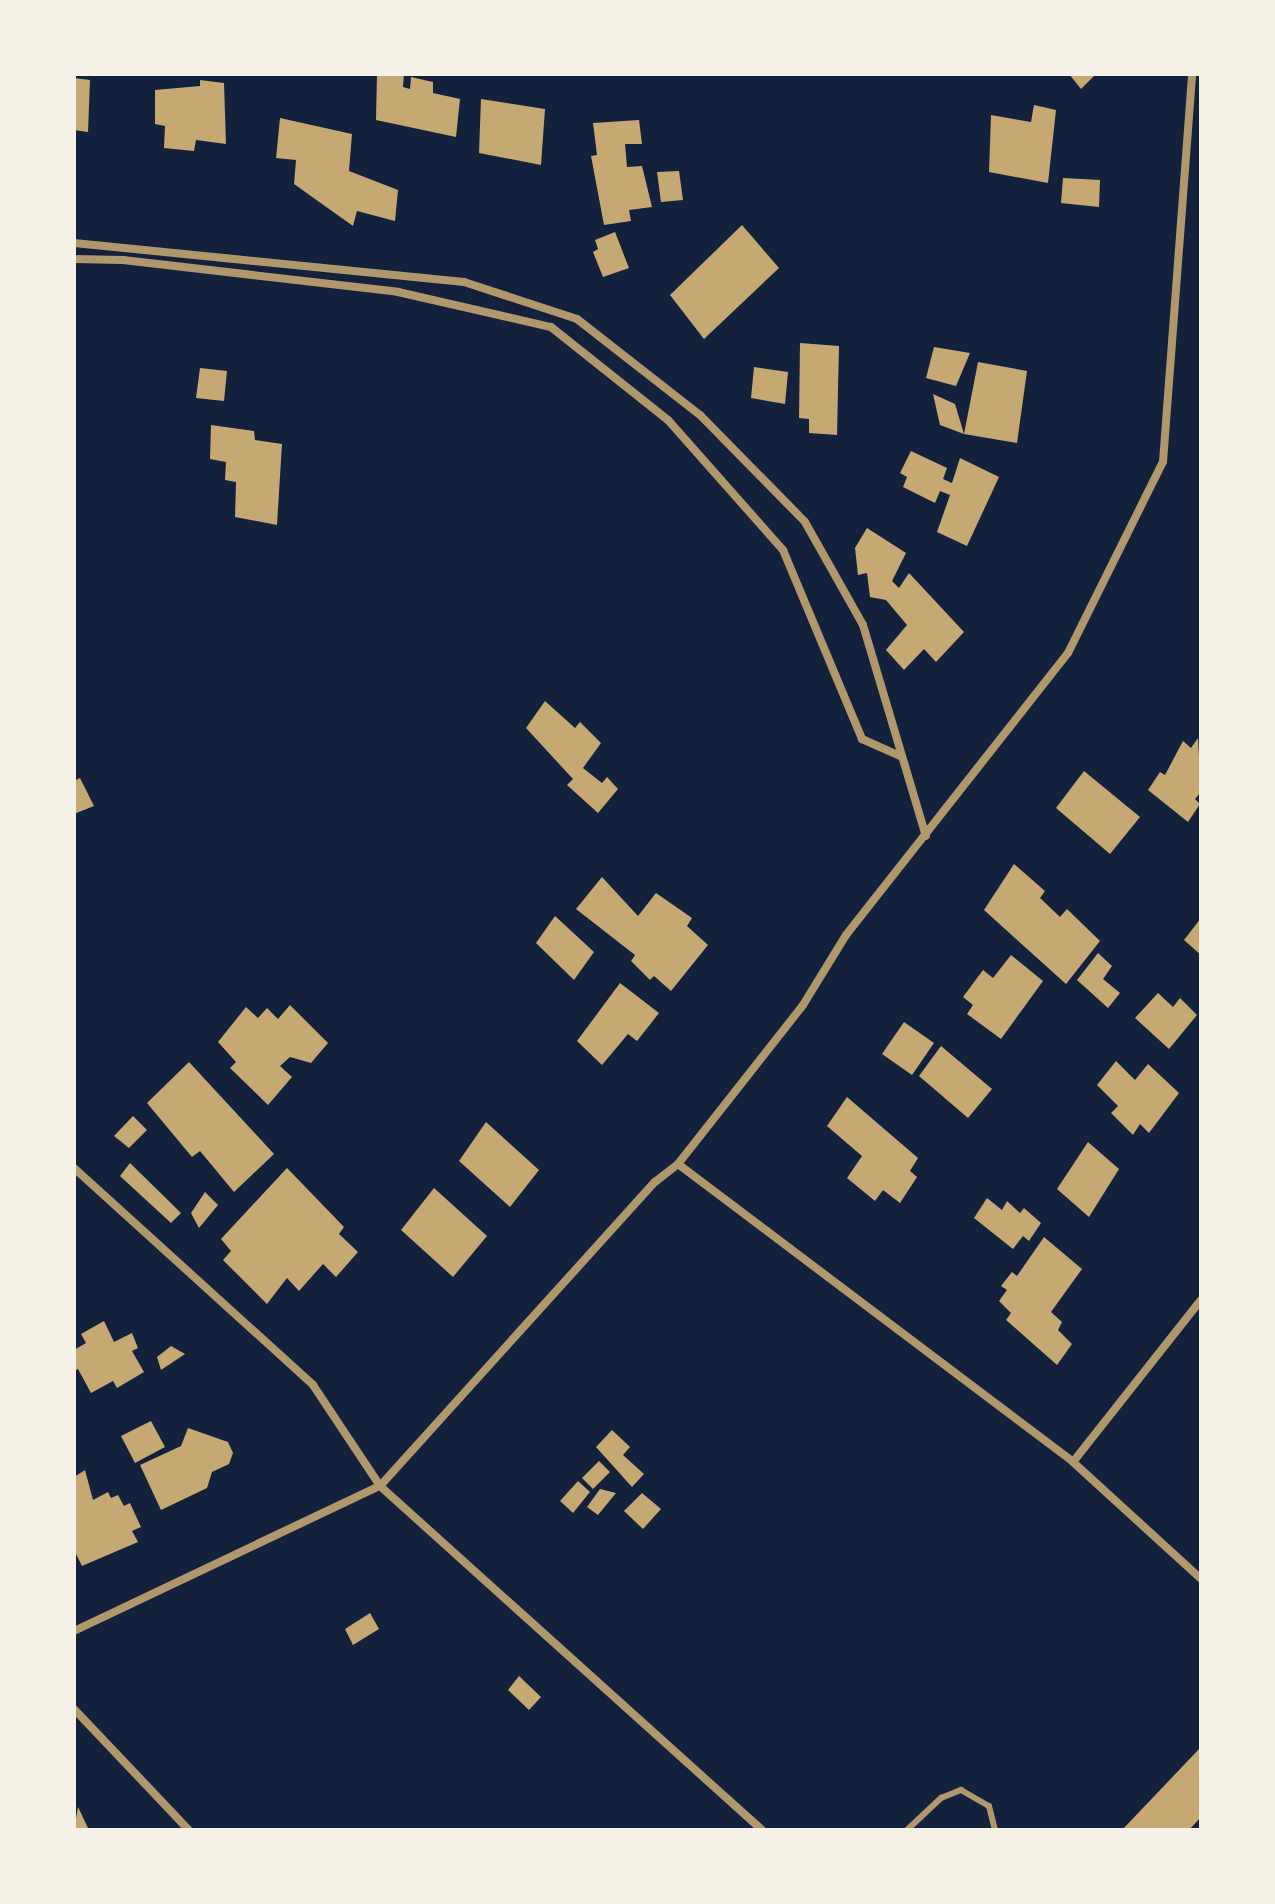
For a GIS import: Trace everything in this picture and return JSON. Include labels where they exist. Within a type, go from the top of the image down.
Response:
[{"type":"street","points":[[74,1631],[380,1486],[655,1182],[678,1164],[1068,653],[1163,462],[1192,74]]},
{"type":"street","points":[[74,243],[464,282],[577,319],[701,416],[805,522],[863,625],[926,836]]},
{"type":"street","points":[[74,259],[123,260],[398,292],[551,327],[668,420],[783,550],[862,739],[900,756]]},
{"type":"street","points":[[678,1164],[1073,1462],[1201,1579]]},
{"type":"street","points":[[74,1168],[313,1385],[380,1486],[762,1830]]},
{"type":"street","points":[[1073,1462],[1201,1300]]},
{"type":"street","points":[[74,1709],[189,1830]]},
{"type":"lane","points":[[907,1830],[941,1798],[961,1790],[989,1806],[995,1830]]},
{"type":"building","points":[[377,74],[404,74],[403,87],[410,89],[411,77],[433,82],[433,93],[460,99],[456,137],[376,120]]},
{"type":"building","points":[[1069,74],[1096,74],[1081,89]]},
{"type":"building","points":[[74,78],[90,80],[88,132],[74,130]]},
{"type":"building","points":[[200,80],[224,83],[226,144],[196,140],[194,151],[164,148],[165,126],[155,124],[155,90],[200,86]]},
{"type":"building","points":[[481,99],[545,109],[541,165],[479,153]]},
{"type":"building","points":[[1034,105],[1056,110],[1048,183],[989,172],[991,115],[1031,122]]},
{"type":"building","points":[[280,118],[352,134],[349,171],[398,190],[395,221],[357,211],[353,226],[294,184],[296,160],[276,158]]},
{"type":"building","points":[[639,120],[642,144],[625,144],[627,167],[642,166],[652,207],[629,210],[631,221],[604,225],[591,156],[597,155],[593,123]]},
{"type":"building","points":[[679,171],[683,200],[661,202],[657,172]]},
{"type":"building","points":[[1063,178],[1100,180],[1099,207],[1061,203]]},
{"type":"building","points":[[742,225],[779,268],[704,339],[670,295]]},
{"type":"building","points":[[615,232],[629,268],[603,277],[593,252],[598,249],[595,240]]},
{"type":"building","points":[[800,343],[839,346],[837,435],[809,433],[809,419],[799,418]]},
{"type":"building","points":[[934,347],[970,353],[956,386],[926,378]]},
{"type":"building","points":[[978,362],[1027,371],[1017,443],[964,434]]},
{"type":"building","points":[[754,367],[788,372],[785,404],[751,398]]},
{"type":"building","points":[[200,368],[227,371],[224,401],[196,398]]},
{"type":"building","points":[[933,394],[955,404],[964,434],[940,425]]},
{"type":"building","points":[[211,425],[254,431],[255,440],[282,444],[277,525],[235,517],[236,482],[225,480],[226,462],[210,459]]},
{"type":"building","points":[[911,451],[947,468],[943,479],[952,483],[960,458],[999,477],[967,546],[937,532],[950,495],[940,491],[935,503],[903,487],[907,477],[900,473]]},
{"type":"building","points":[[867,528],[906,553],[892,581],[899,588],[909,573],[964,632],[936,662],[924,649],[904,670],[886,650],[907,625],[886,600],[870,597],[867,573],[858,575],[855,548]]},
{"type":"building","points":[[545,701],[575,728],[580,722],[601,743],[583,768],[602,783],[607,777],[618,789],[598,813],[567,785],[573,779],[526,728]]},
{"type":"building","points":[[1198,738],[1201,792],[1195,799],[1200,804],[1188,822],[1148,790],[1160,772],[1165,775],[1183,741],[1191,748]]},
{"type":"building","points":[[1084,771],[1140,817],[1110,854],[1056,808]]},
{"type":"building","points":[[80,778],[94,806],[74,814],[74,781]]},
{"type":"building","points":[[1014,864],[1045,891],[1040,898],[1060,917],[1067,909],[1100,941],[1066,984],[984,910]]},
{"type":"building","points":[[602,877],[638,916],[656,893],[692,918],[687,926],[708,945],[671,991],[654,976],[650,980],[631,961],[635,955],[576,909]]},
{"type":"building","points":[[555,916],[594,952],[574,980],[536,943]]},
{"type":"building","points":[[1201,918],[1201,955],[1184,940]]},
{"type":"building","points":[[1098,953],[1112,966],[1103,979],[1120,993],[1108,1008],[1077,980]]},
{"type":"building","points":[[1011,955],[1043,981],[1001,1039],[967,1014],[973,1005],[963,997],[983,970],[993,978]]},
{"type":"building","points":[[620,983],[659,1013],[637,1041],[628,1034],[602,1065],[577,1041]]},
{"type":"building","points":[[1158,993],[1173,1007],[1180,998],[1197,1015],[1169,1049],[1135,1018]]},
{"type":"building","points":[[290,1005],[328,1043],[311,1063],[290,1057],[280,1066],[292,1077],[268,1105],[230,1068],[236,1062],[218,1042],[246,1007],[258,1018],[267,1008],[278,1019]]},
{"type":"building","points":[[904,1022],[934,1043],[912,1075],[882,1054]]},
{"type":"building","points":[[941,1046],[992,1089],[968,1118],[919,1076]]},
{"type":"building","points":[[1116,1061],[1135,1080],[1148,1064],[1179,1093],[1149,1133],[1140,1124],[1133,1135],[1111,1113],[1118,1106],[1097,1085]]},
{"type":"building","points":[[189,1062],[274,1154],[234,1192],[200,1151],[192,1157],[147,1103]]},
{"type":"building","points":[[847,1097],[918,1158],[910,1171],[917,1177],[900,1203],[883,1190],[875,1201],[847,1178],[862,1156],[827,1126]]},
{"type":"building","points":[[133,1116],[147,1130],[129,1148],[114,1136]]},
{"type":"building","points":[[486,1122],[539,1170],[510,1207],[459,1161]]},
{"type":"building","points":[[1088,1142],[1119,1169],[1089,1217],[1057,1189]]},
{"type":"building","points":[[130,1163],[181,1213],[171,1223],[120,1176]]},
{"type":"building","points":[[287,1168],[344,1227],[339,1234],[358,1252],[336,1277],[323,1264],[299,1291],[287,1278],[267,1304],[223,1260],[231,1251],[221,1239]]},
{"type":"building","points":[[434,1188],[487,1236],[453,1277],[401,1230]]},
{"type":"building","points":[[205,1192],[218,1205],[199,1228],[191,1213]]},
{"type":"building","points":[[987,1198],[1002,1210],[1007,1201],[1020,1213],[1024,1208],[1041,1223],[1029,1241],[1023,1236],[1013,1249],[974,1218]]},
{"type":"building","points":[[1044,1237],[1082,1269],[1051,1312],[1062,1322],[1058,1330],[1072,1344],[1057,1365],[1006,1320],[1011,1313],[999,1301],[1007,1290],[1001,1286],[1012,1272],[1017,1276]]},
{"type":"building","points":[[104,1321],[114,1342],[132,1333],[138,1348],[132,1351],[144,1372],[117,1388],[113,1381],[91,1393],[78,1369],[74,1371],[74,1350],[86,1343],[81,1334]]},
{"type":"building","points":[[171,1346],[185,1354],[161,1370],[157,1357]]},
{"type":"building","points":[[151,1421],[165,1447],[135,1463],[121,1436]]},
{"type":"building","points":[[188,1428],[228,1442],[233,1453],[229,1464],[212,1472],[207,1488],[161,1510],[140,1465],[181,1446]]},
{"type":"building","points":[[612,1430],[630,1447],[623,1455],[644,1474],[632,1487],[596,1447]]},
{"type":"building","points":[[599,1461],[610,1472],[593,1489],[582,1478]]},
{"type":"building","points":[[85,1470],[93,1500],[108,1492],[111,1498],[118,1495],[124,1506],[130,1503],[141,1527],[132,1531],[138,1542],[82,1566],[74,1550],[74,1477]]},
{"type":"building","points":[[578,1481],[590,1492],[573,1513],[560,1501]]},
{"type":"building","points":[[600,1489],[616,1493],[598,1515],[587,1507]]},
{"type":"building","points":[[642,1493],[661,1509],[643,1529],[624,1511]]},
{"type":"building","points":[[370,1613],[379,1629],[353,1645],[345,1629]]},
{"type":"building","points":[[519,1676],[541,1697],[529,1710],[508,1690]]},
{"type":"building","points":[[1201,1747],[1201,1817],[1189,1830],[1122,1830]]},
{"type":"building","points":[[78,1807],[89,1830],[74,1830]]}]
